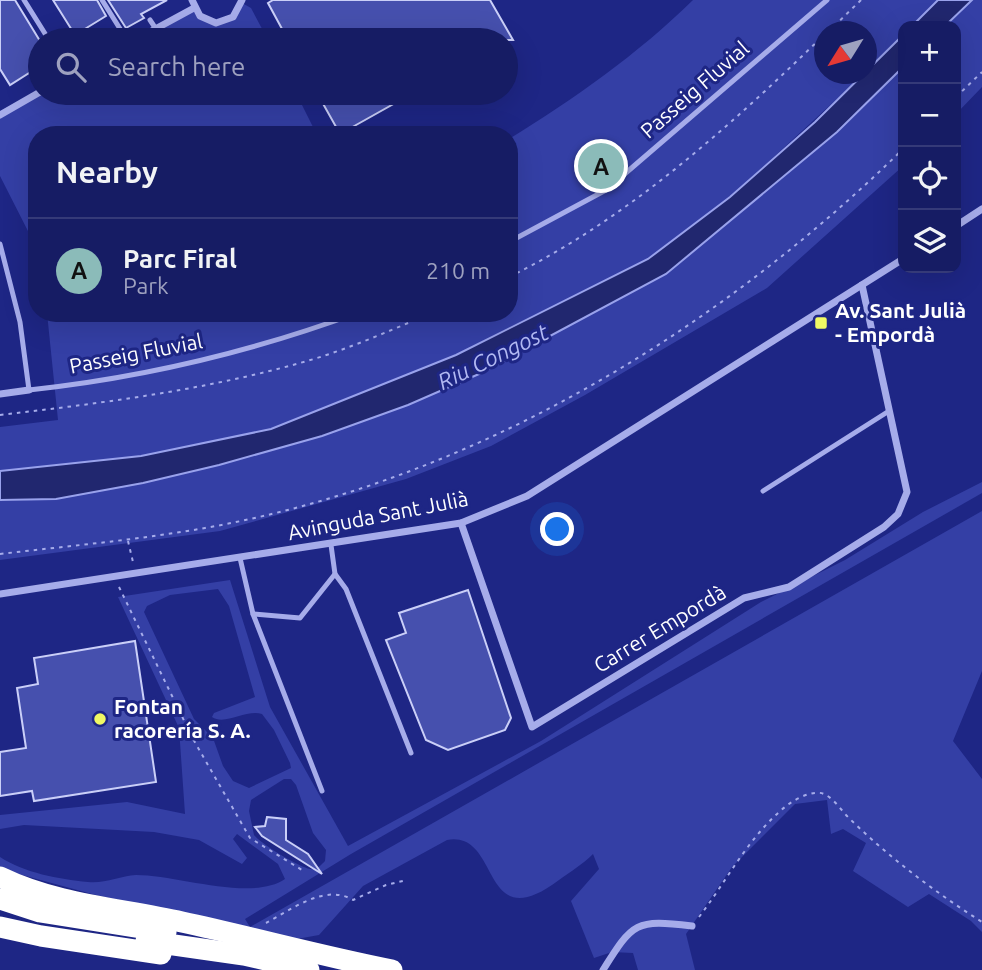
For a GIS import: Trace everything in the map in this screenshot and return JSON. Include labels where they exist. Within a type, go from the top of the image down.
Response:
[{"type":"highway","points":[[0,877],[65,900],[185,922],[392,970]]},
{"type":"highway","points":[[0,899],[109,929],[309,970]]},
{"type":"highway","points":[[0,912],[33,923],[109,929],[358,963]]},
{"type":"highway","points":[[0,927],[41,936],[180,957],[242,962],[257,960]]},
{"type":"street","points":[[157,28],[193,4],[208,21],[226,22],[239,11],[242,0]]},
{"type":"street","points":[[0,115],[28,99]]},
{"type":"street","points":[[961,223],[982,209]]},
{"type":"street","name":"Avinguda Sant Julià","points":[[0,594],[461,523],[527,496],[898,261]]},
{"type":"street","name":"Carrer Empordà","points":[[461,523],[532,727],[744,598],[789,587],[884,527],[898,514],[907,492],[862,285]]},
{"type":"street","name":"Passeig Fluvial","points":[[0,394],[29,390]]},
{"type":"street","points":[[603,970],[625,936],[651,921],[692,926]]},
{"type":"lane","points":[[24,0],[42,28]]},
{"type":"lane","points":[[102,0],[120,28]]},
{"type":"lane","name":"Passeig Fluvial","points":[[518,237],[606,190],[827,0]]},
{"type":"lane","points":[[150,20],[155,28]]},
{"type":"lane","points":[[0,244],[20,322],[29,390]]},
{"type":"lane","name":"Passeig Fluvial","points":[[29,390],[145,373],[279,342],[333,322]]},
{"type":"lane","points":[[763,491],[889,411]]},
{"type":"lane","points":[[331,545],[335,574],[346,589],[411,753]]},
{"type":"lane","points":[[240,558],[253,614],[322,791]]},
{"type":"lane","points":[[253,614],[300,618],[335,574]]},
{"type":"path","points":[[839,21],[861,0]]},
{"type":"path","points":[[518,272],[559,250],[646,192],[747,109],[814,45]]},
{"type":"path","points":[[961,92],[982,72]]},
{"type":"path","points":[[0,554],[206,528],[382,481],[443,457],[584,391],[715,309],[846,205],[898,154]]},
{"type":"path","points":[[0,415],[166,394],[238,379],[309,361],[409,322]]},
{"type":"path","points":[[127,539],[135,574]]},
{"type":"path","points":[[114,577],[193,739],[250,838],[302,870]]},
{"type":"path","points":[[692,926],[765,828],[785,806],[815,793],[823,793],[835,802],[850,820],[919,880],[982,922]]},
{"type":"path","points":[[261,926],[323,895],[340,893],[353,900],[386,885],[407,880]]},
{"type":"shaded area","points":[[693,0],[938,0],[917,21],[898,21],[898,40],[877,61],[877,21],[814,21],[814,84],[853,84],[730,197],[648,259],[456,355],[271,429],[141,456],[0,471],[0,427],[58,420],[48,322],[518,322],[518,133],[605,75]]},
{"type":"shaded area","points":[[972,0],[982,0],[982,87],[961,109],[961,21],[950,21]]},
{"type":"shaded area","points":[[242,3],[251,8],[262,28],[157,28],[194,8],[200,16],[226,22]]},
{"type":"shaded area","points":[[898,72],[898,170],[767,288],[585,395],[491,446],[406,479],[220,531],[0,560],[0,501],[56,499],[143,483],[219,465],[322,436],[408,405],[479,374],[661,277],[837,132]]},
{"type":"shaded area","points":[[28,96],[28,105],[302,105],[312,126],[28,126],[28,231],[0,176],[0,111]]},
{"type":"shaded area","points":[[982,482],[982,493],[351,854],[245,919],[250,927],[982,511],[982,671],[953,741],[982,779],[982,932],[971,921],[929,894],[908,907],[853,871],[866,843],[843,829],[831,834],[827,800],[795,804],[732,867],[686,934],[695,970],[638,970],[633,953],[612,952],[594,958],[571,901],[599,869],[593,854],[581,865],[533,895],[515,898],[503,891],[476,850],[464,841],[447,840],[363,886],[319,935],[291,940],[92,894],[0,869],[0,857],[42,874],[88,882],[136,875],[214,886],[253,888],[285,879],[278,864],[237,834],[233,839],[247,858],[242,864],[199,840],[154,832],[24,825],[0,829],[0,815],[127,802],[185,814],[179,728],[118,597],[230,580],[270,707],[348,846],[541,741],[761,602],[845,560],[923,512]],"holes":[[[218,589],[229,606],[255,697],[214,713],[212,717],[223,720],[262,714],[274,730],[291,768],[249,788],[233,781],[223,766],[213,738],[194,719],[144,612],[147,606],[170,595]],[[284,779],[291,779],[296,785],[313,833],[326,850],[325,861],[315,869],[289,860],[254,835],[249,811],[251,800]]]},
{"type":"water","points":[[938,0],[972,0],[950,21],[917,21]]},
{"type":"water","name":"Riu Congost","points":[[898,40],[898,72],[837,132],[666,274],[479,374],[408,405],[322,436],[219,465],[143,483],[56,499],[0,500],[0,471],[141,456],[271,429],[456,355],[648,259],[730,197],[853,84],[877,84],[877,61]]},
{"type":"building","points":[[0,0],[15,0],[32,28],[28,28],[28,74],[10,85],[0,69]]},
{"type":"building","points":[[53,0],[97,0],[106,16],[86,28],[71,28]]},
{"type":"building","points":[[108,0],[167,0],[141,14],[144,18],[126,28]]},
{"type":"building","points":[[273,0],[490,0],[506,28],[282,28],[268,3]]},
{"type":"building","points":[[324,105],[392,105],[354,126],[336,126]]},
{"type":"building","points":[[468,590],[511,718],[505,730],[448,750],[426,740],[386,640],[406,633],[399,613]]},
{"type":"building","name":"Fontan racorería S. A.","points":[[135,641],[156,782],[34,801],[32,791],[0,796],[0,752],[26,748],[17,688],[38,684],[34,658]]},
{"type":"building","points":[[267,817],[286,819],[286,840],[308,854],[322,874],[262,836],[255,827],[265,826]]},
{"type":"place","name":"Parc Firal","points":[[601,166]]},
{"type":"place","name":"Av. Sant Julià - Empordà","points":[[821,323]]},
{"type":"place","name":"Fontan racorería S. A.","points":[[100,719]]}]
